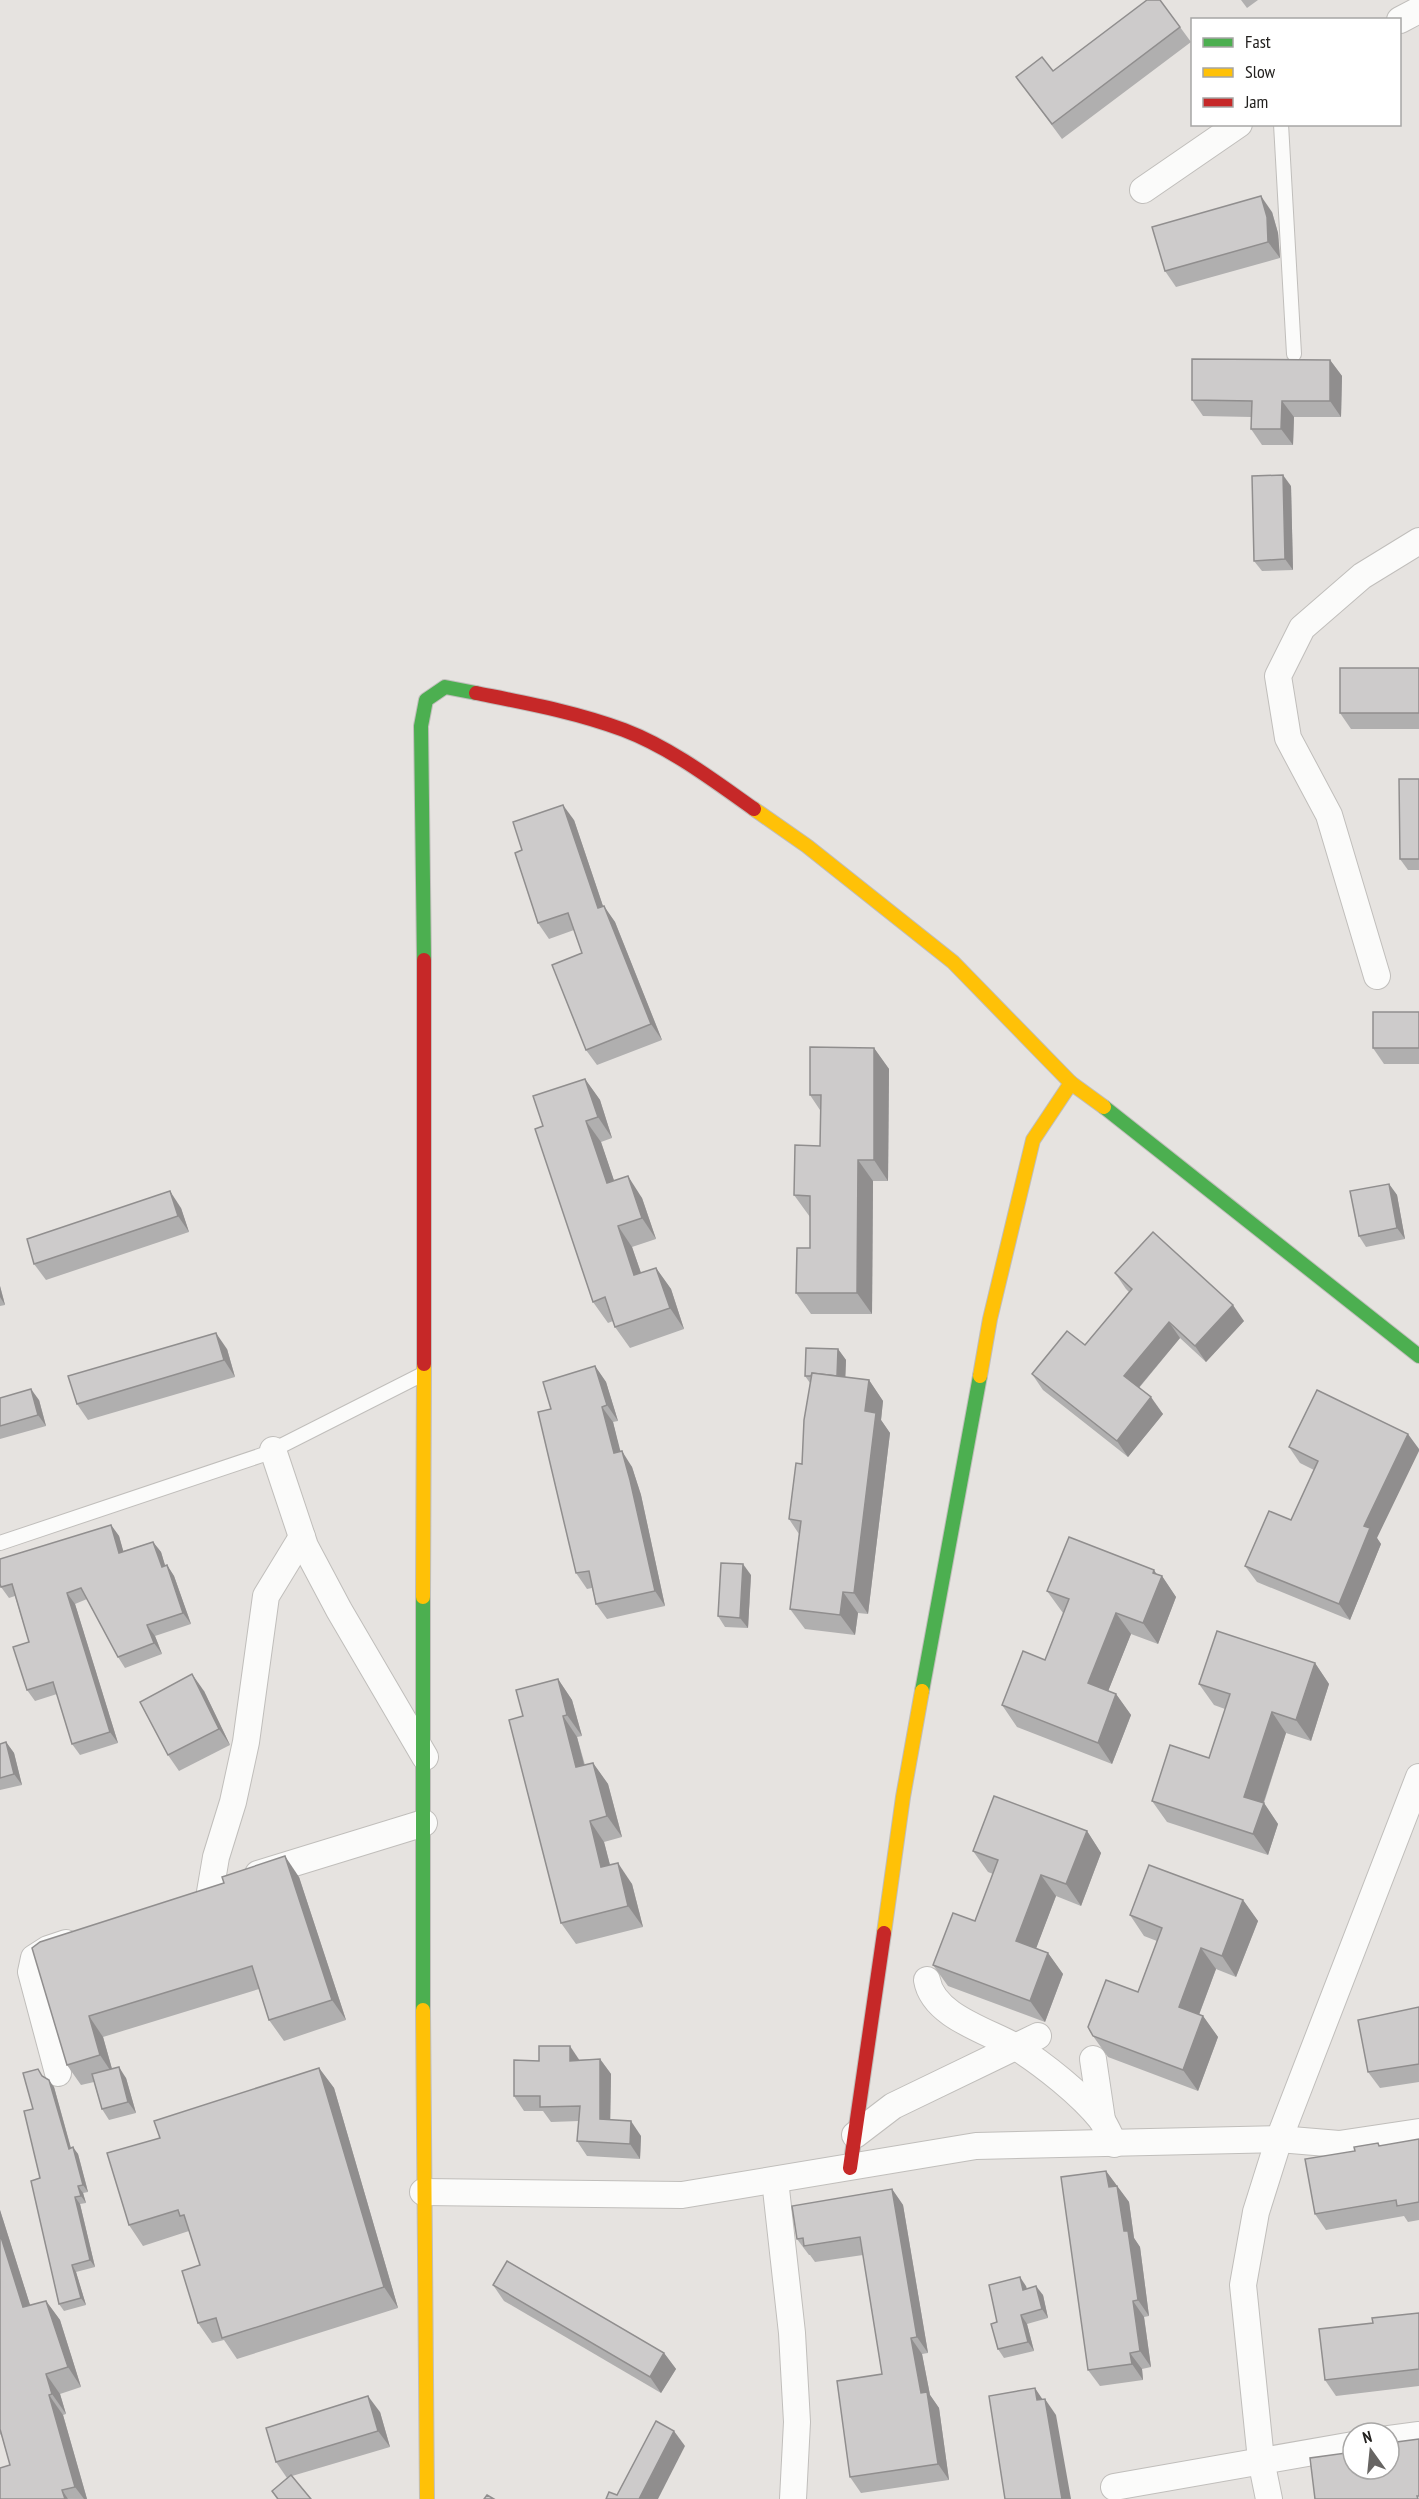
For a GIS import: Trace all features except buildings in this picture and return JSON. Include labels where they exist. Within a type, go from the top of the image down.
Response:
[{"type":"street","points":[[1401,19],[1419,10]]},
{"type":"street","points":[[1143,190],[1236,126]]},
{"type":"street","points":[[1377,976],[1329,815],[1288,738],[1278,676],[1302,628],[1362,576],[1419,541]]},
{"type":"street","points":[[427,2499],[423,2192],[424,829],[421,726],[426,700],[445,687],[569,712],[626,731],[690,764],[807,846],[953,962],[1071,1083],[1138,1131],[1419,1356]]},
{"type":"street","points":[[850,2168],[903,1797],[990,1319],[1033,1140],[1059,1106],[1071,1083]]},
{"type":"street","points":[[273,1450],[302,1537],[339,1610],[425,1758]]},
{"type":"street","points":[[302,1537],[266,1596],[246,1742],[233,1802],[216,1857],[200,1896],[256,1874],[424,1823]]},
{"type":"street","points":[[1269,2499],[1261,2460],[1243,2285],[1256,2212],[1279,2139],[1419,1777]]},
{"type":"street","points":[[58,2073],[31,1972],[34,1958],[48,1949],[84,1937]]},
{"type":"street","points":[[927,1980],[929,1990],[953,2014],[983,2033],[1014,2046],[1083,2101],[1102,2120]]},
{"type":"street","points":[[855,2135],[893,2106],[1038,2036]]},
{"type":"street","points":[[1093,2059],[1102,2120],[1113,2144]]},
{"type":"street","points":[[423,2192],[682,2195],[976,2146],[1279,2139],[1339,2144],[1419,2132]]},
{"type":"street","points":[[775,2180],[792,2333],[796,2400],[793,2499]]},
{"type":"street","points":[[1401,2437],[1419,2435]]},
{"type":"street","points":[[1114,2487],[1341,2447]]},
{"type":"lane","points":[[1281,126],[1294,354]]},
{"type":"lane","points":[[0,1543],[273,1450],[424,1374]]},
{"type":"traffic: fast","points":[[424,960],[421,726],[426,700],[445,687],[476,693]]},
{"type":"traffic: fast","points":[[1104,1107],[1419,1356]]},
{"type":"traffic: fast","points":[[922,1691],[980,1376]]},
{"type":"traffic: fast","points":[[423,1597],[423,2010]]},
{"type":"traffic: slow","points":[[754,809],[807,846],[953,962],[1071,1083]]},
{"type":"traffic: slow","points":[[980,1376],[990,1319],[1033,1140],[1071,1083],[1104,1107]]},
{"type":"traffic: slow","points":[[423,1597],[424,1364]]},
{"type":"traffic: slow","points":[[884,1933],[903,1797],[922,1691]]},
{"type":"traffic: slow","points":[[423,2010],[427,2499]]},
{"type":"traffic: jam","points":[[476,693],[569,713],[641,737],[675,755],[754,809]]},
{"type":"traffic: jam","points":[[424,960],[424,1364]]},
{"type":"traffic: jam","points":[[850,2168],[884,1933]]}]
